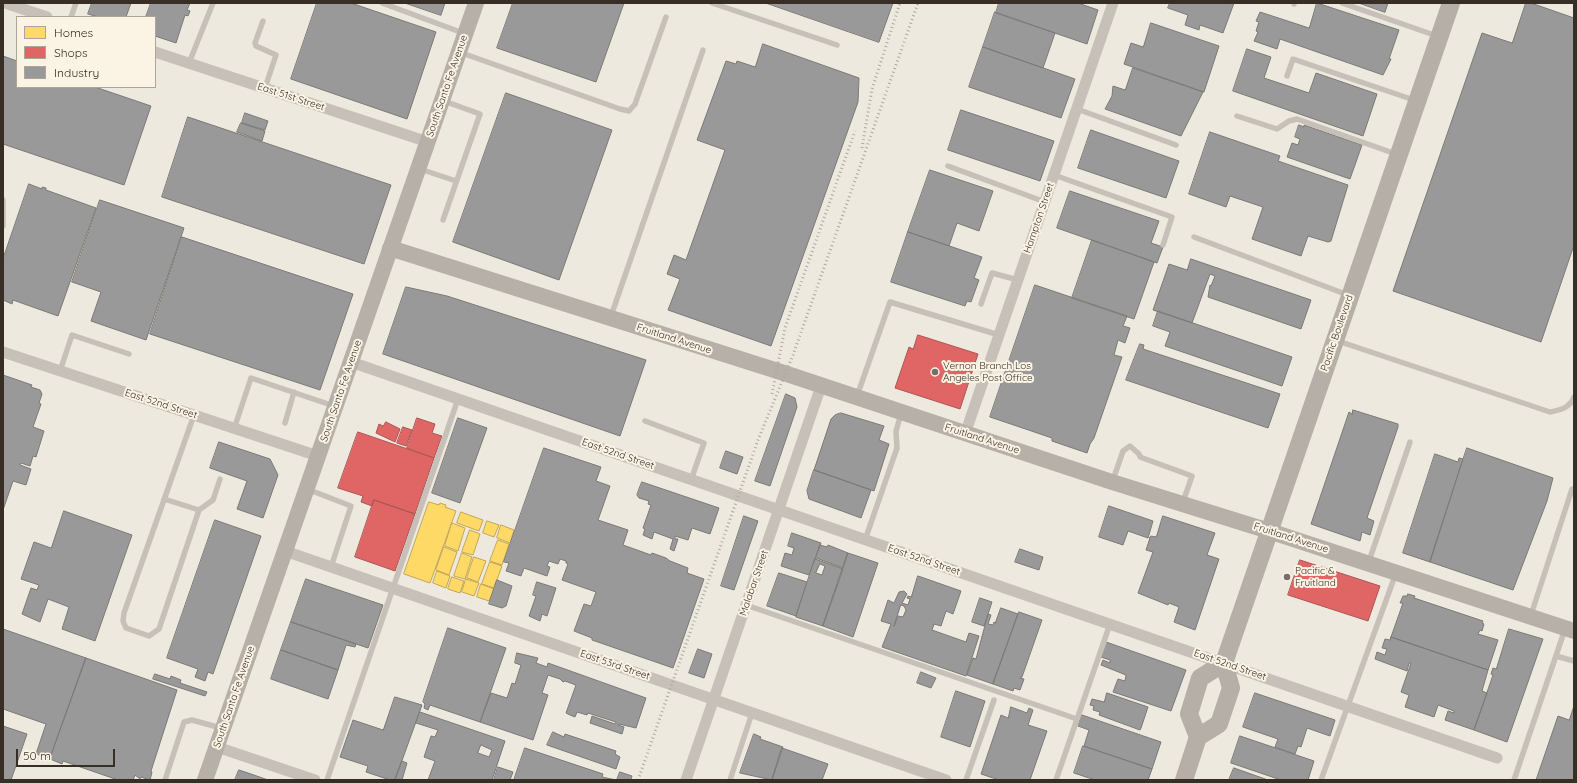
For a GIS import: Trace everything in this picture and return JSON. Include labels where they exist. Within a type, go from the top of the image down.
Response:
[{"type":"main road","name":"Pacific Boulevard","points":[[1224,663],[1451,3]]},
{"type":"main road","points":[[1184,780],[1198,737],[1189,714],[1200,678],[1224,663],[1230,688],[1219,724],[1198,737]]},
{"type":"street","points":[[5,3],[44,16]]},
{"type":"street","name":"South Santa Fe Avenue","points":[[205,780],[476,3]]},
{"type":"street","name":"Hampton Street","points":[[965,434],[1113,3]]},
{"type":"street","name":"East 51st Street","points":[[156,52],[428,142]]},
{"type":"street","name":"Fruitland Avenue","points":[[390,248],[821,386],[1112,482],[1396,572],[1569,630]]},
{"type":"street","name":"East 52nd Street","points":[[3,352],[318,456]]},
{"type":"street","name":"East 52nd Street","points":[[351,362],[1497,758]]},
{"type":"street","name":"Malabar Street","points":[[686,780],[821,386]]},
{"type":"street","name":"East 53rd Street","points":[[285,551],[946,780]]},
{"type":"street","points":[[217,747],[315,780]]},
{"type":"lane","points":[[71,16],[76,3]]},
{"type":"lane","points":[[189,63],[213,3]]},
{"type":"lane","points":[[382,3],[466,33]]},
{"type":"lane","points":[[712,3],[837,45]]},
{"type":"lane","points":[[1342,3],[1439,37]]},
{"type":"lane","points":[[459,52],[629,111],[635,104],[666,17]]},
{"type":"lane","points":[[263,21],[255,42],[256,46],[276,55],[265,88]]},
{"type":"lane","points":[[610,318],[703,50]]},
{"type":"lane","points":[[1287,76],[1293,59],[1417,101]]},
{"type":"lane","points":[[442,101],[480,114],[443,220]]},
{"type":"lane","points":[[1077,109],[1176,145]]},
{"type":"lane","points":[[1237,116],[1278,129],[1289,121],[1297,119],[1399,154]]},
{"type":"lane","points":[[948,166],[1045,202]]},
{"type":"lane","points":[[418,168],[456,181]]},
{"type":"lane","points":[[1054,175],[1172,216],[1163,245]]},
{"type":"lane","points":[[3,200],[3,226]]},
{"type":"lane","points":[[1194,237],[1350,295]]},
{"type":"lane","points":[[981,304],[992,272],[1018,280]]},
{"type":"lane","points":[[856,398],[890,302],[999,335]]},
{"type":"lane","points":[[60,371],[72,335],[130,354]]},
{"type":"lane","points":[[1335,340],[1550,412],[1563,409],[1573,401],[1574,397]]},
{"type":"lane","points":[[234,429],[251,378],[335,407]]},
{"type":"lane","points":[[285,423],[294,392]]},
{"type":"lane","points":[[327,780],[458,399]]},
{"type":"lane","points":[[865,540],[877,501],[887,480],[896,448],[896,431],[902,413]]},
{"type":"lane","points":[[194,415],[124,613],[123,621],[126,628],[148,636],[159,629],[199,510],[213,500],[220,479]]},
{"type":"lane","points":[[645,421],[704,443],[691,480]]},
{"type":"lane","points":[[1368,564],[1410,442]]},
{"type":"lane","points":[[1112,482],[1123,451],[1130,446],[1139,454],[1140,457],[1192,476],[1182,504]]},
{"type":"lane","points":[[307,489],[351,506],[331,566]]},
{"type":"lane","points":[[1530,618],[1572,489]]},
{"type":"lane","points":[[164,499],[199,510]]},
{"type":"lane","points":[[1321,780],[1396,572]]},
{"type":"lane","points":[[746,605],[1077,719]]},
{"type":"lane","points":[[1056,780],[1110,624]]},
{"type":"lane","points":[[1514,780],[1556,656],[1569,630]]},
{"type":"lane","points":[[1556,656],[1574,661]]},
{"type":"lane","points":[[966,780],[994,700]]},
{"type":"lane","points":[[730,780],[752,713]]},
{"type":"lane","points":[[165,780],[184,722],[192,720],[223,729]]},
{"type":"building: Homes","points":[[429,502],[439,505],[440,503],[446,505],[445,507],[456,511],[430,583],[404,574]]},
{"type":"building: Homes","points":[[461,512],[483,520],[479,531],[457,523]]},
{"type":"building: Homes","points":[[487,521],[499,525],[494,537],[483,533]]},
{"type":"building: Homes","points":[[452,523],[465,528],[458,551],[445,546]]},
{"type":"building: Homes","points":[[501,525],[514,530],[510,543],[497,538]]},
{"type":"building: Homes","points":[[470,530],[480,534],[473,555],[462,552]]},
{"type":"building: Homes","points":[[498,540],[509,544],[502,565],[490,561]]},
{"type":"building: Homes","points":[[444,547],[457,552],[449,575],[436,570]]},
{"type":"building: Homes","points":[[462,553],[472,557],[465,579],[454,576]]},
{"type":"building: Homes","points":[[474,557],[486,561],[478,582],[467,578]]},
{"type":"building: Homes","points":[[490,562],[502,566],[494,588],[482,584]]},
{"type":"building: Homes","points":[[437,571],[450,576],[446,588],[433,583]]},
{"type":"building: Homes","points":[[452,577],[464,581],[460,593],[448,589]]},
{"type":"building: Homes","points":[[466,579],[479,583],[474,596],[462,592]]},
{"type":"building: Homes","points":[[481,584],[494,589],[489,601],[477,597]]},
{"type":"building: Shops","points":[[918,335],[978,354],[960,409],[895,388],[909,347],[913,349]]},
{"type":"building: Shops","points":[[417,418],[435,424],[432,433],[442,436],[434,458],[407,448]]},
{"type":"building: Shops","points":[[386,422],[400,429],[395,442],[376,433],[379,424],[383,426]]},
{"type":"building: Shops","points":[[403,427],[412,430],[406,446],[397,443]]},
{"type":"building: Shops","points":[[358,432],[434,458],[415,514],[374,500],[372,506],[361,502],[363,496],[338,488]]},
{"type":"building: Shops","points":[[374,500],[415,514],[395,571],[355,557]]},
{"type":"building: Shops","points":[[1300,560],[1380,586],[1368,621],[1288,595]]},
{"type":"building: Industry","points":[[92,3],[131,3],[126,16],[95,16],[88,14]]},
{"type":"building: Industry","points":[[151,3],[190,3],[187,10],[190,11],[188,16],[185,15],[176,43],[156,36],[156,16],[146,16]]},
{"type":"building: Industry","points":[[317,3],[351,3],[436,32],[407,119],[291,79]]},
{"type":"building: Industry","points":[[405,3],[445,3],[441,15]]},
{"type":"building: Industry","points":[[513,3],[624,3],[596,82],[497,48]]},
{"type":"building: Industry","points":[[766,3],[893,3],[879,42]]},
{"type":"building: Industry","points":[[999,3],[1078,3],[1098,10],[1087,44],[996,13]]},
{"type":"building: Industry","points":[[1170,3],[1234,3],[1223,33],[1200,25],[1199,30],[1185,25],[1188,15],[1168,8]]},
{"type":"building: Industry","points":[[1317,3],[1399,30],[1389,59],[1391,59],[1383,75],[1280,39],[1277,49],[1254,41],[1258,32],[1256,31],[1259,22],[1256,21],[1260,12],[1309,28]]},
{"type":"building: Industry","points":[[1359,3],[1388,3],[1385,12]]},
{"type":"building: Industry","points":[[1526,3],[1531,3],[1574,18],[1574,245],[1541,342],[1393,291],[1482,33],[1512,43]]},
{"type":"building: Industry","points":[[995,12],[1055,33],[1043,68],[983,47]]},
{"type":"building: Industry","points":[[1151,23],[1219,46],[1204,92],[1124,64],[1131,43],[1143,47]]},
{"type":"building: Industry","points":[[763,44],[859,78],[858,102],[771,346],[668,310],[680,279],[667,274],[674,255],[686,260],[725,150],[697,140],[726,61],[736,64],[737,61],[755,67]]},
{"type":"building: Industry","points":[[983,47],[1075,79],[1061,118],[969,87]]},
{"type":"building: Industry","points":[[1247,49],[1271,57],[1264,78],[1309,93],[1316,73],[1377,94],[1363,136],[1233,91]]},
{"type":"building: Industry","points":[[3,56],[16,61],[16,88],[98,88],[151,106],[124,185],[3,144]]},
{"type":"building: Industry","points":[[1133,68],[1203,92],[1181,136],[1105,109],[1112,96],[1113,86],[1125,90]]},
{"type":"building: Industry","points":[[506,93],[612,130],[559,280],[453,242]]},
{"type":"building: Industry","points":[[961,110],[1054,141],[1040,181],[948,150]]},
{"type":"building: Industry","points":[[245,113],[268,121],[265,130],[242,123]]},
{"type":"building: Industry","points":[[188,117],[391,185],[364,264],[162,197]]},
{"type":"building: Industry","points":[[241,123],[265,131],[262,141],[237,132]]},
{"type":"building: Industry","points":[[1299,125],[1304,127],[1304,125],[1362,145],[1350,179],[1287,157],[1292,143],[1298,145],[1300,139],[1295,137]]},
{"type":"building: Industry","points":[[1091,130],[1179,161],[1166,198],[1078,168]]},
{"type":"building: Industry","points":[[1210,132],[1280,156],[1278,161],[1348,185],[1331,241],[1328,242],[1308,236],[1301,256],[1252,239],[1263,207],[1230,196],[1226,207],[1189,194]]},
{"type":"building: Industry","points":[[930,170],[993,191],[979,231],[957,223],[949,246],[908,232]]},
{"type":"building: Industry","points":[[29,184],[42,189],[42,187],[46,188],[46,190],[96,208],[58,316],[13,300],[12,304],[3,300],[3,259]]},
{"type":"building: Industry","points":[[1070,191],[1159,221],[1151,243],[1163,247],[1157,263],[1057,228]]},
{"type":"building: Industry","points":[[100,200],[184,228],[146,340],[91,321],[101,292],[72,282]]},
{"type":"building: Industry","points":[[908,232],[982,257],[974,278],[979,280],[971,302],[967,301],[965,306],[891,282]]},
{"type":"building: Industry","points":[[182,237],[353,294],[320,390],[150,334]]},
{"type":"building: Industry","points":[[1092,240],[1154,262],[1134,319],[1072,298]]},
{"type":"building: Industry","points":[[1191,259],[1311,300],[1301,329],[1208,297],[1210,285],[1211,286],[1215,276],[1210,274],[1192,323],[1153,310],[1169,264],[1187,270]]},
{"type":"building: Industry","points":[[1035,285],[1127,316],[1123,326],[1130,328],[1125,343],[1118,340],[1114,355],[1122,357],[1094,438],[1087,453],[1052,441],[1052,438],[990,417]]},
{"type":"building: Industry","points":[[406,287],[447,296],[646,360],[620,436],[383,354]]},
{"type":"building: Industry","points":[[1158,311],[1292,357],[1282,386],[1165,346],[1170,332],[1153,326]]},
{"type":"building: Industry","points":[[1140,344],[1144,345],[1143,349],[1280,394],[1268,428],[1126,380]]},
{"type":"building: Industry","points":[[3,375],[32,385],[31,387],[40,390],[42,394],[39,403],[41,404],[33,427],[44,431],[36,457],[33,456],[30,466],[21,463],[20,465],[31,469],[26,485],[13,481],[3,510]]},
{"type":"building: Industry","points":[[786,394],[795,398],[797,407],[770,486],[755,481]]},
{"type":"building: Industry","points":[[1353,410],[1398,424],[1367,518],[1374,521],[1370,535],[1362,532],[1360,541],[1311,524],[1349,412],[1352,414]]},
{"type":"building: Industry","points":[[841,413],[884,426],[879,440],[889,444],[874,491],[814,470],[831,419],[835,415]]},
{"type":"building: Industry","points":[[458,418],[487,428],[460,503],[432,493]]},
{"type":"building: Industry","points":[[219,442],[270,459],[278,475],[263,518],[237,509],[247,481],[210,468]]},
{"type":"building: Industry","points":[[544,448],[601,467],[596,481],[610,486],[598,520],[628,530],[623,545],[651,555],[652,553],[666,558],[688,568],[687,573],[704,579],[673,668],[592,640],[592,638],[574,631],[584,604],[591,606],[596,592],[562,580],[568,564],[566,561],[560,559],[558,564],[549,561],[547,566],[550,567],[547,576],[524,568],[521,576],[506,571],[509,563],[504,562]]},
{"type":"building: Industry","points":[[1467,448],[1553,478],[1547,501],[1513,590],[1430,562]]},
{"type":"building: Industry","points":[[726,451],[743,457],[737,474],[720,468]]},
{"type":"building: Industry","points":[[1435,454],[1458,462],[1459,458],[1463,459],[1430,562],[1403,553]]},
{"type":"building: Industry","points":[[814,470],[871,490],[861,518],[809,499],[807,491]]},
{"type":"building: Industry","points":[[642,482],[719,508],[710,534],[692,528],[688,540],[675,536],[675,539],[678,539],[674,551],[670,549],[673,539],[654,532],[652,539],[643,535],[645,529],[643,528],[651,505],[648,504],[649,501],[639,498],[637,495]]},
{"type":"building: Industry","points":[[1109,506],[1153,521],[1148,538],[1128,531],[1123,545],[1099,537]]},
{"type":"building: Industry","points":[[64,511],[132,535],[95,641],[62,629],[69,607],[48,599],[40,622],[22,614],[31,588],[37,590],[39,585],[21,579],[34,542],[51,548]]},
{"type":"building: Industry","points":[[744,516],[758,521],[734,590],[721,586]]},
{"type":"building: Industry","points":[[1163,516],[1215,533],[1207,555],[1219,559],[1195,630],[1174,622],[1179,607],[1169,603],[1168,605],[1138,593],[1153,552],[1146,550],[1149,538],[1151,536],[1156,537]]},
{"type":"building: Industry","points":[[215,520],[261,536],[213,674],[208,672],[205,681],[195,677],[198,669],[167,658]]},
{"type":"building: Industry","points":[[792,533],[821,543],[809,575],[781,566],[785,553],[792,555],[794,548],[788,546]]},
{"type":"building: Industry","points":[[820,545],[827,547],[828,545],[848,553],[843,568],[816,558]]},
{"type":"building: Industry","points":[[1020,549],[1043,557],[1039,570],[1015,562]]},
{"type":"building: Industry","points":[[848,553],[878,563],[853,637],[823,626]]},
{"type":"building: Industry","points":[[815,559],[843,569],[823,626],[796,617]],"holes":[[[820,564],[825,566],[822,575],[816,573]]]},
{"type":"building: Industry","points":[[779,573],[807,582],[796,616],[767,606]]},
{"type":"building: Industry","points":[[918,576],[961,591],[953,614],[946,611],[941,626],[934,624],[932,630],[966,642],[969,633],[979,636],[966,676],[882,647],[891,624],[881,621],[888,600],[894,603],[899,592],[904,591],[907,594],[902,603],[908,605],[910,599],[907,598],[908,596],[911,597]],"holes":[[[901,605],[904,606],[906,610],[903,617],[898,616],[894,626]]]},
{"type":"building: Industry","points":[[306,579],[383,605],[368,648],[291,622]]},
{"type":"building: Industry","points":[[497,580],[512,586],[506,606],[502,608],[489,604]]},
{"type":"building: Industry","points":[[537,582],[556,588],[547,616],[542,614],[540,621],[529,616],[536,596],[533,595]]},
{"type":"building: Industry","points":[[1408,594],[1415,596],[1414,598],[1483,621],[1482,623],[1484,624],[1482,631],[1480,630],[1478,634],[1498,640],[1488,670],[1391,637],[1403,603],[1400,603],[1403,596],[1407,596]]},
{"type":"building: Industry","points":[[980,598],[992,602],[984,626],[972,622]]},
{"type":"building: Industry","points":[[1001,608],[1018,614],[993,684],[967,675],[973,658],[976,659],[988,614],[991,615],[988,624],[993,625]]},
{"type":"building: Industry","points":[[1019,612],[1042,620],[1022,677],[1020,678],[1024,679],[1020,690],[1014,688],[1013,691],[993,684]]},
{"type":"building: Industry","points":[[291,622],[356,644],[355,647],[346,645],[338,670],[281,650]]},
{"type":"building: Industry","points":[[448,628],[506,648],[480,722],[430,705],[428,710],[424,708],[425,704],[423,702]]},
{"type":"building: Industry","points":[[3,629],[86,658],[50,758],[36,754],[46,724],[3,709]]},
{"type":"building: Industry","points":[[1509,629],[1543,639],[1507,742],[1474,730],[1493,675],[1491,674],[1493,668],[1496,669]]},
{"type":"building: Industry","points":[[1391,637],[1488,670],[1482,691],[1487,693],[1474,730],[1445,720],[1448,711],[1454,713],[1454,711],[1438,705],[1434,717],[1405,707],[1409,695],[1401,692],[1411,663],[1409,663],[1407,671],[1375,659],[1377,652],[1385,655],[1387,649],[1382,648],[1385,639],[1390,640]]},
{"type":"building: Industry","points":[[1106,642],[1186,670],[1171,711],[1113,692],[1118,679],[1125,681],[1126,675],[1101,665],[1103,660],[1110,663],[1110,660],[1101,657]]},
{"type":"building: Industry","points":[[698,649],[712,654],[704,678],[689,673]]},
{"type":"building: Industry","points":[[281,650],[338,670],[328,699],[271,679]]},
{"type":"building: Industry","points":[[517,653],[538,658],[536,663],[547,667],[548,663],[646,698],[636,728],[619,724],[618,725],[624,727],[622,734],[590,723],[592,716],[615,724],[616,722],[588,713],[587,715],[577,712],[575,717],[566,713],[576,685],[565,681],[563,682],[560,679],[548,675],[542,693],[548,695],[533,740],[480,722],[491,693],[507,698],[512,683],[515,684],[521,665],[515,663]]},
{"type":"building: Industry","points":[[86,658],[177,690],[151,771],[150,780],[141,777],[140,779],[135,775],[133,780],[118,780],[63,761],[62,764],[50,759]]},
{"type":"building: Industry","points":[[921,672],[936,678],[931,688],[917,683]]},
{"type":"building: Industry","points":[[155,674],[170,679],[171,676],[181,680],[180,683],[207,692],[205,696],[153,679]]},
{"type":"building: Industry","points":[[956,691],[985,701],[970,747],[941,737]]},
{"type":"building: Industry","points":[[1107,693],[1148,707],[1140,730],[1099,715],[1100,712],[1093,710],[1094,706],[1090,705],[1092,699],[1104,702]]},
{"type":"building: Industry","points":[[1255,693],[1335,720],[1330,736],[1307,728],[1301,747],[1298,746],[1295,754],[1275,747],[1278,739],[1243,727]]},
{"type":"building: Industry","points":[[395,697],[422,705],[395,780],[390,780],[366,772],[368,766],[340,757],[353,720],[383,730]]},
{"type":"building: Industry","points":[[1574,706],[1574,780],[1536,780],[1558,716],[1569,720]]},
{"type":"building: Industry","points":[[1011,707],[1027,713],[1029,708],[1033,710],[1028,725],[1047,731],[1030,780],[999,780],[981,774],[1001,715],[1008,718]]},
{"type":"building: Industry","points":[[420,712],[505,741],[492,780],[428,780],[435,761],[424,757],[431,736],[435,737],[438,730],[416,723]],"holes":[[[481,745],[492,750],[489,757],[478,753]]]},
{"type":"building: Industry","points":[[1082,715],[1161,742],[1152,769],[1084,746],[1089,730],[1078,726]]},
{"type":"building: Industry","points":[[3,726],[27,734],[11,780],[3,780]]},
{"type":"building: Industry","points":[[553,732],[564,737],[565,734],[616,751],[615,754],[620,757],[616,769],[547,745]]},
{"type":"building: Industry","points":[[754,734],[761,737],[760,739],[783,747],[772,780],[740,773]]},
{"type":"building: Industry","points":[[1240,736],[1314,761],[1308,780],[1281,780],[1231,763]]},
{"type":"building: Industry","points":[[1083,746],[1152,769],[1148,780],[1095,780],[1074,773]]},
{"type":"building: Industry","points":[[525,748],[603,774],[602,777],[616,780],[514,780]]},
{"type":"building: Industry","points":[[782,748],[828,764],[822,780],[772,780]]},
{"type":"building: Industry","points":[[402,761],[407,763],[402,780],[395,780]]},
{"type":"building: Industry","points":[[498,767],[513,772],[510,780],[494,780]]},
{"type":"building: Industry","points":[[1234,768],[1268,780],[1229,780]]},
{"type":"building: Industry","points":[[239,770],[251,774],[268,780],[235,780]]},
{"type":"building: Industry","points":[[620,772],[632,776],[631,780],[617,780]]},
{"type":"railway","points":[[862,148],[872,89],[900,3]]},
{"type":"railway","points":[[638,780],[758,440],[793,355],[918,3]]},
{"type":"railway","points":[[772,394],[785,328],[855,131]]},
{"type":"place","name":"Vernon Branch Los Angeles Post Office","points":[[935,372]]},
{"type":"place","name":"Pacific & Fruitland","points":[[1287,577]]}]
